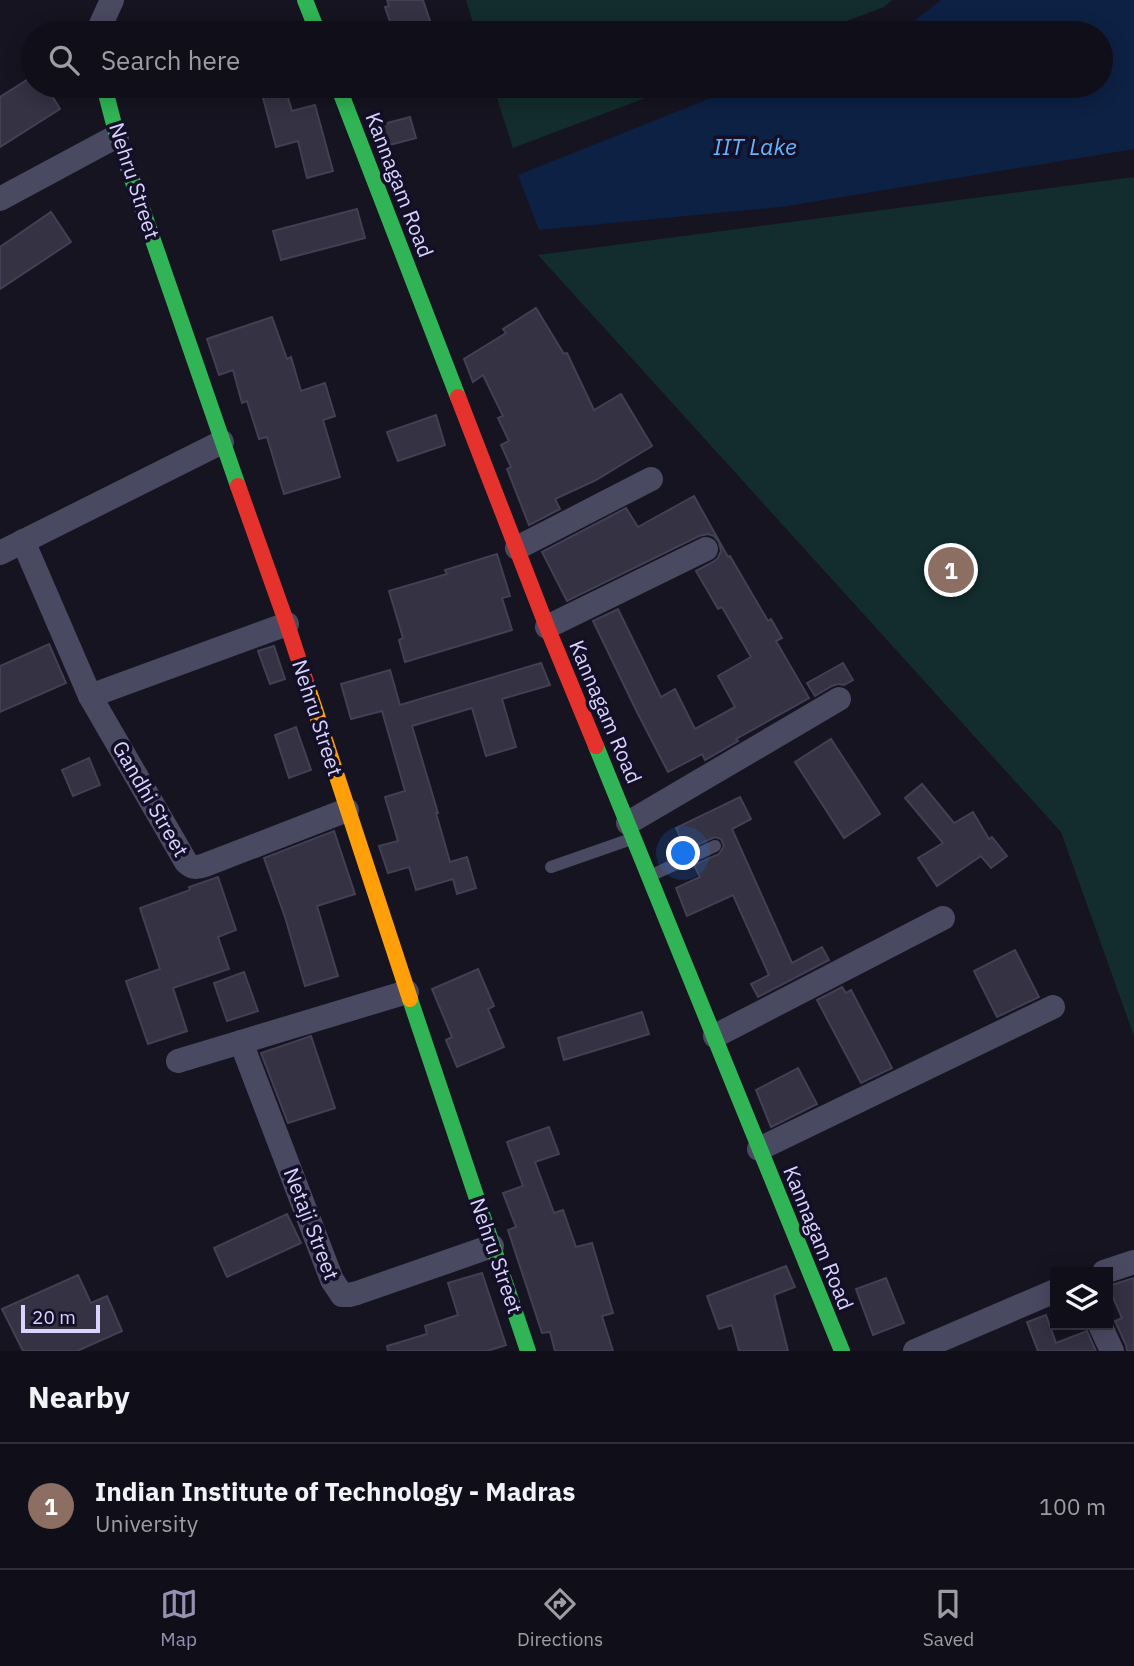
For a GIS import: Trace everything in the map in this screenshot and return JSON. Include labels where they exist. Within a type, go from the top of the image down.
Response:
[{"type":"street","points":[[102,21],[112,0]]},
{"type":"street","points":[[305,0],[313,21]]},
{"type":"street","name":"Nehru Street","points":[[107,98],[117,136],[287,624],[346,810],[528,1351]]},
{"type":"street","name":"Kannagam Road","points":[[343,98],[547,627],[842,1351]]},
{"type":"street","points":[[0,199],[117,136]]},
{"type":"street","points":[[0,553],[222,442]]},
{"type":"street","points":[[517,548],[651,479]]},
{"type":"street","points":[[23,541],[90,696],[287,624]]},
{"type":"street","points":[[547,627],[706,549]]},
{"type":"street","name":"Gandhi Street","points":[[90,696],[190,866],[205,865],[346,810]]},
{"type":"street","points":[[631,830],[839,699]]},
{"type":"street","points":[[715,1036],[943,918]]},
{"type":"street","points":[[178,1061],[407,992]]},
{"type":"street","points":[[759,1149],[1053,1007]]},
{"type":"street","name":"Netaji Street","points":[[241,1042],[332,1280],[342,1295],[357,1293],[492,1246]]},
{"type":"street","points":[[1113,1269],[1134,1262]]},
{"type":"street","points":[[915,1351],[1050,1293]]},
{"type":"street","points":[[1102,1330],[1112,1351]]},
{"type":"lane","points":[[551,867],[631,830]]},
{"type":"lane","points":[[650,876],[715,846]]},
{"type":"green space","points":[[466,0],[892,0],[884,7],[847,21],[472,21]]},
{"type":"green space","points":[[497,98],[645,98],[513,148]]},
{"type":"green space","points":[[1134,177],[1134,1036],[1061,832],[538,255]]},
{"type":"water","name":"IIT Lake","points":[[941,0],[1134,0],[1134,149],[781,207],[539,230],[518,175],[711,98],[1113,98],[1113,21],[914,21]]},
{"type":"building","points":[[387,0],[423,0],[430,21],[390,21],[385,7],[389,6]]},
{"type":"building","points":[[21,84],[21,98],[53,98],[60,109],[0,147],[0,97]]},
{"type":"building","points":[[263,98],[288,98],[292,111],[315,105],[333,171],[307,178],[298,141],[276,147]]},
{"type":"building","points":[[410,117],[416,138],[382,147],[376,126]]},
{"type":"building","points":[[357,209],[365,238],[281,260],[273,231]]},
{"type":"building","points":[[51,212],[71,242],[0,289],[0,247]]},
{"type":"building","points":[[536,308],[564,354],[567,353],[594,410],[621,394],[652,446],[596,480],[555,499],[560,509],[529,525],[507,469],[511,467],[501,445],[509,441],[498,418],[503,416],[483,375],[473,382],[464,359],[506,333],[503,329]]},
{"type":"building","points":[[272,317],[287,359],[291,357],[301,391],[325,383],[335,416],[323,420],[340,477],[284,494],[267,437],[259,439],[247,401],[242,403],[233,370],[219,375],[207,339]]},
{"type":"building","points":[[436,415],[445,445],[398,461],[387,432]]},
{"type":"building","points":[[694,496],[728,557],[730,556],[768,621],[771,619],[782,638],[776,641],[809,698],[736,739],[738,741],[705,760],[702,754],[668,772],[593,621],[618,609],[661,697],[675,689],[695,729],[735,707],[718,676],[751,657],[722,607],[718,609],[696,571],[718,558],[721,551],[719,542],[708,534],[699,536],[567,601],[542,552],[626,508],[638,527]]},
{"type":"building","points":[[497,554],[510,596],[502,598],[512,630],[405,662],[399,640],[403,638],[389,591],[447,574],[445,570]]},
{"type":"building","points":[[49,644],[66,683],[0,712],[0,666]]},
{"type":"building","points":[[274,646],[285,679],[270,684],[258,651]]},
{"type":"building","points":[[541,663],[550,685],[502,699],[516,747],[486,756],[472,708],[412,726],[450,862],[467,857],[476,888],[457,894],[453,879],[416,890],[409,867],[388,873],[379,846],[398,841],[385,797],[405,791],[382,711],[351,719],[341,684],[390,670],[400,705]]},
{"type":"building","points":[[843,663],[853,680],[844,685],[832,686],[815,696],[807,683]]},
{"type":"building","points":[[296,727],[311,770],[289,778],[275,735]]},
{"type":"building","points":[[831,739],[880,814],[844,838],[795,762]]},
{"type":"building","points":[[89,758],[100,785],[73,796],[62,770]]},
{"type":"building","points":[[922,784],[954,823],[973,812],[989,839],[992,837],[1007,856],[991,868],[981,856],[937,886],[918,858],[943,843],[905,798]]},
{"type":"building","points":[[740,797],[751,819],[732,829],[792,963],[822,947],[829,960],[758,997],[751,984],[769,975],[733,895],[687,916],[676,888],[700,877],[694,865],[719,854],[724,846],[721,839],[715,837],[686,850],[676,828]]},
{"type":"building","points":[[334,831],[355,894],[317,906],[338,976],[305,986],[264,858]]},
{"type":"building","points":[[218,877],[236,930],[218,937],[229,969],[173,988],[187,1031],[148,1044],[126,981],[160,969],[140,908]]},
{"type":"building","points":[[1015,950],[1039,997],[997,1017],[974,971]]},
{"type":"building","points":[[478,969],[494,1006],[488,1009],[504,1047],[457,1067],[446,1040],[452,1037],[432,989]]},
{"type":"building","points":[[244,972],[258,1011],[227,1021],[214,983]]},
{"type":"building","points":[[842,987],[846,993],[851,990],[892,1068],[861,1083],[817,1000]]},
{"type":"building","points":[[642,1012],[649,1034],[564,1060],[558,1038]]},
{"type":"building","points":[[311,1036],[335,1108],[288,1123],[261,1053]]},
{"type":"building","points":[[798,1068],[817,1104],[771,1127],[756,1090]]},
{"type":"building","points":[[549,1127],[559,1154],[535,1162],[554,1213],[563,1210],[576,1247],[592,1243],[613,1313],[602,1316],[613,1351],[555,1351],[550,1332],[542,1333],[508,1230],[516,1227],[503,1193],[523,1186],[507,1142]]},
{"type":"building","points":[[287,1214],[301,1243],[227,1277],[214,1248]]},
{"type":"building","points":[[786,1266],[795,1287],[774,1295],[788,1351],[739,1351],[732,1325],[719,1329],[707,1296]]},
{"type":"building","points":[[482,1273],[506,1345],[487,1351],[388,1351],[387,1346],[427,1334],[425,1326],[458,1315],[448,1283]]},
{"type":"building","points":[[78,1275],[91,1303],[107,1296],[122,1331],[77,1351],[23,1351],[2,1309]]},
{"type":"building","points":[[886,1278],[904,1323],[873,1335],[856,1289]]},
{"type":"building","points":[[1134,1278],[1134,1351],[1127,1351],[1115,1321],[1122,1318],[1113,1297],[1113,1284]]},
{"type":"building","points":[[1046,1315],[1056,1343],[1087,1331],[1096,1351],[1038,1351],[1027,1322]]},
{"type":"traffic: fast","points":[[305,0],[313,21]]},
{"type":"traffic: fast","points":[[107,98],[117,136],[238,486]]},
{"type":"traffic: fast","points":[[343,98],[458,397]]},
{"type":"traffic: fast","points":[[596,746],[842,1351]]},
{"type":"traffic: fast","points":[[410,999],[528,1351]]},
{"type":"traffic: slow","points":[[307,685],[410,999]]},
{"type":"traffic: jam","points":[[458,397],[596,746]]},
{"type":"traffic: jam","points":[[238,486],[307,685]]},
{"type":"place","name":"Indian Institute of Technology - Madras","points":[[951,570]]}]
